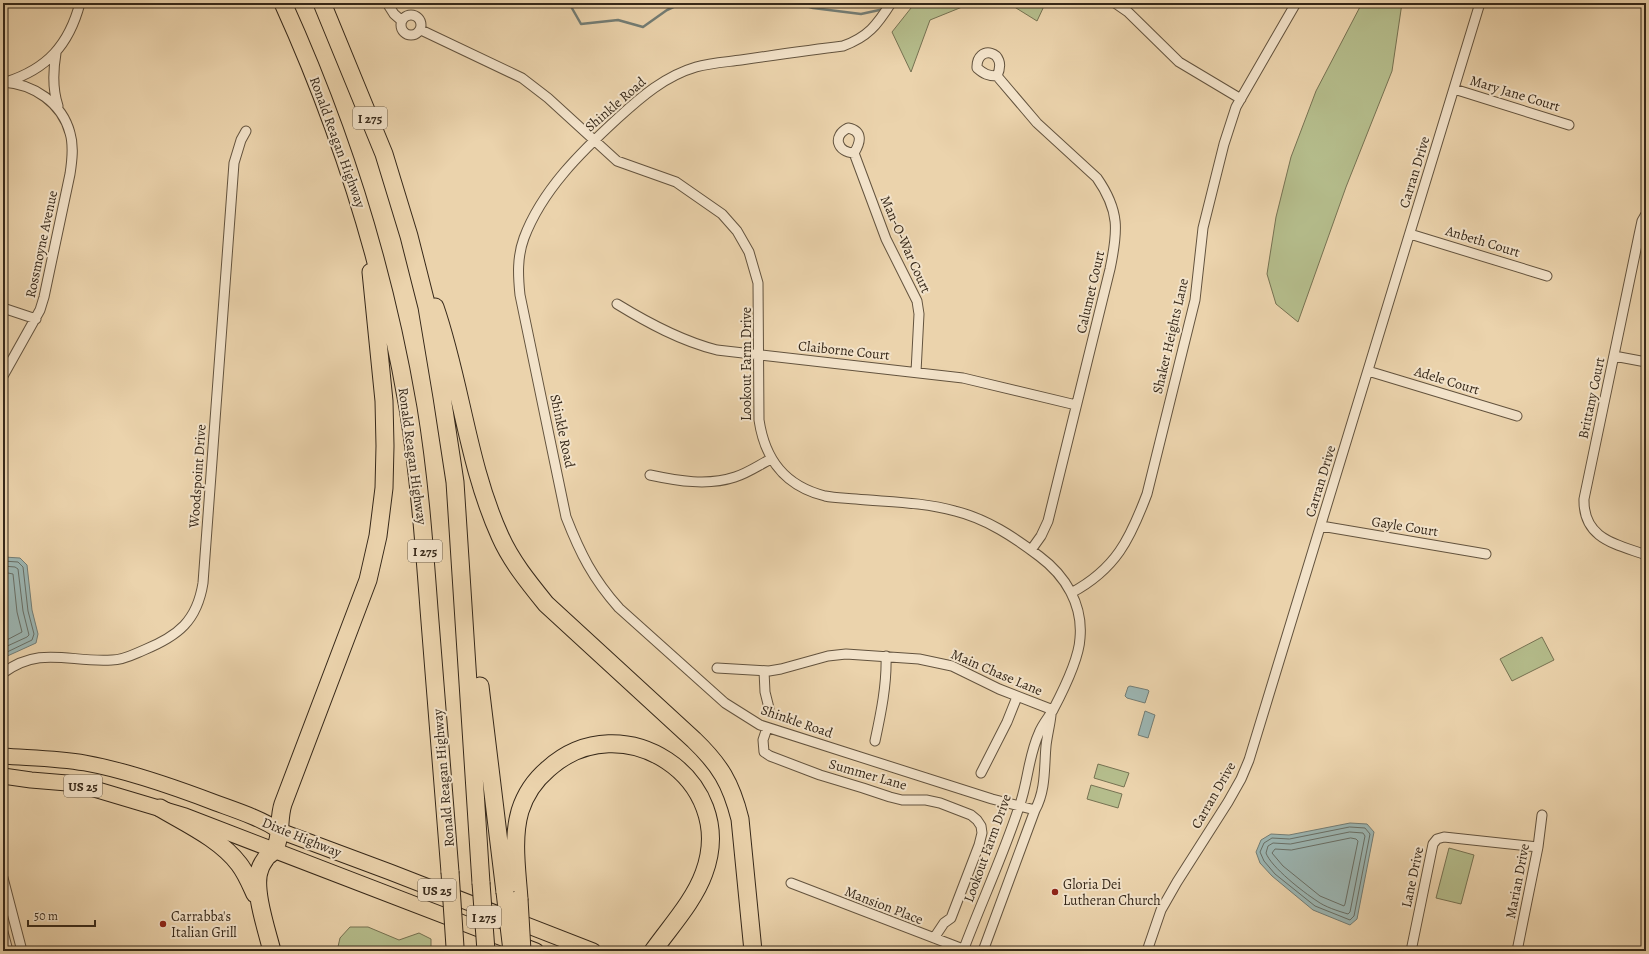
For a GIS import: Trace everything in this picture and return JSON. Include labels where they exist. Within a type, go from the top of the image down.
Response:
[{"type":"highway","name":"Ronald Reagan Highway","points":[[283,3],[317,81],[345,156],[364,216],[397,345],[408,410],[421,506],[450,872],[454,950]]},
{"type":"highway","name":"I 275","points":[[322,3],[376,132],[409,236],[427,307],[455,482],[486,951]]},
{"type":"highway","points":[[272,951],[262,913],[258,876],[266,858],[274,850],[280,831],[280,814],[285,798],[368,580],[381,517],[385,446],[384,401],[380,346],[373,304],[368,234]]},
{"type":"highway","points":[[409,236],[445,337],[487,503],[500,537],[510,555],[546,604],[711,756],[729,783],[736,801],[740,819],[753,951]]},
{"type":"highway","points":[[462,579],[476,619],[481,699],[522,951]]},
{"type":"highway","points":[[512,951],[512,896],[517,826],[520,810],[528,793],[539,777],[555,762],[582,748],[614,743],[645,748],[672,763],[690,782],[704,806],[709,823],[709,854],[705,872],[696,890],[653,951]]},
{"type":"highway","points":[[160,808],[200,832],[230,854],[247,876],[262,913]]},
{"type":"main road","name":"Dixie Highway","points":[[3,756],[58,759],[86,763],[186,791],[266,822],[280,831],[593,951]]},
{"type":"main road","points":[[3,768],[22,765],[83,772],[204,807],[267,831],[280,831]]},
{"type":"main road","name":"Dixie Highway","points":[[3,776],[79,786],[124,796],[185,816],[536,951]]},
{"type":"street","name":"Rossmoyne Avenue","points":[[4,82],[32,72],[56,53],[73,25],[80,3]]},
{"type":"street","points":[[387,3],[394,14],[402,21]]},
{"type":"street","name":"Shinkle Road","points":[[891,3],[873,29],[864,37],[852,43],[843,46],[696,66],[655,87],[595,139],[558,179],[535,214],[524,239],[519,264],[520,295],[566,517],[575,541],[592,574],[606,594],[619,608],[725,703],[744,716],[767,728],[1035,810]]},
{"type":"street","points":[[1115,3],[1128,12],[1179,62],[1241,99]]},
{"type":"street","name":"Shaker Heights Lane","points":[[1072,593],[1097,578],[1115,559],[1136,522],[1147,494],[1196,300],[1202,228],[1224,144],[1236,107],[1296,3]]},
{"type":"street","name":"Carran Drive","points":[[1147,951],[1161,910],[1228,802],[1241,779],[1249,760],[1480,3]]},
{"type":"street","points":[[410,15],[417,17],[421,22],[421,30],[416,35],[407,35],[402,30],[402,21],[410,15]]},
{"type":"street","name":"Lookout Farm Drive","points":[[421,30],[522,78],[535,87],[595,139],[617,161],[676,182],[687,188],[715,208],[737,231],[749,252],[758,283],[759,420],[761,434],[771,459],[781,472],[791,481],[810,491],[827,496],[931,506],[954,510],[993,525],[1031,550],[1055,569],[1063,578],[1072,593],[1079,618],[1080,644],[1076,657],[1052,710],[1039,732],[1033,750],[1020,806],[965,950]]},
{"type":"street","name":"Rossmoyne Avenue","points":[[3,376],[20,344],[36,319],[44,297],[70,174],[72,153],[71,134],[60,112],[54,94],[54,67],[56,53]]},
{"type":"street","name":"Calumet Court","points":[[997,76],[1037,123],[1097,178],[1104,188],[1113,207],[1115,216],[1116,241],[1048,522],[1041,536],[1031,550]]},
{"type":"street","name":"Rossmoyne Avenue","points":[[4,82],[33,89],[43,95],[60,112]]},
{"type":"street","name":"Mary Jane Court","points":[[1454,89],[1568,124]]},
{"type":"street","name":"Woodspoint Drive","points":[[3,673],[25,660],[42,656],[97,661],[122,659],[162,643],[178,633],[187,623],[198,605],[203,583],[234,163],[241,140],[246,131]]},
{"type":"street","name":"Man-O-War Court","points":[[854,153],[886,239],[917,300],[919,314],[916,372]]},
{"type":"street","name":"Brittany Court","points":[[1646,214],[1642,221],[1639,234],[1584,500],[1585,514],[1596,533],[1606,540],[1646,555]]},
{"type":"street","name":"Anbeth Court","points":[[1410,234],[1547,276]]},
{"type":"street","name":"Claiborne Court","points":[[617,304],[640,318],[699,346],[717,350],[963,378],[1076,405]]},
{"type":"street","points":[[3,308],[36,319]]},
{"type":"street","points":[[1614,356],[1646,362]]},
{"type":"street","name":"Adele Court","points":[[1368,371],[1517,416]]},
{"type":"street","points":[[650,475],[673,480],[700,482],[719,481],[745,473],[771,459]]},
{"type":"street","name":"Gayle Court","points":[[1321,526],[1486,554]]},
{"type":"street","name":"Main Chase Lane","points":[[717,668],[764,671],[781,669],[828,656],[846,654],[918,659],[952,666],[1017,697],[1052,710]]},
{"type":"street","points":[[875,741],[881,713],[886,656]]},
{"type":"street","points":[[764,671],[765,692],[769,708]]},
{"type":"street","points":[[981,773],[1007,722],[1017,697]]},
{"type":"street","name":"Lookout Farm Drive","points":[[982,951],[1040,800],[1044,785],[1047,740],[1052,710]]},
{"type":"street","name":"Summer Lane","points":[[767,728],[763,740],[764,752],[770,756],[820,775],[890,797],[902,800],[926,800],[940,803],[971,815],[977,820],[981,826],[982,833],[979,845],[951,918],[944,923],[934,938]]},
{"type":"street","name":"Marian Drive","points":[[1517,951],[1538,847],[1542,815]]},
{"type":"street","name":"Lane Drive","points":[[1411,951],[1433,844],[1437,839],[1444,837],[1538,847]]},
{"type":"street","points":[[3,878],[22,951]]},
{"type":"street","name":"Mansion Place","points":[[791,883],[965,950]]},
{"type":"street","points":[[3,932],[7,950]]},
{"type":"green space","points":[[915,3],[972,3],[930,20],[911,72],[892,32]]},
{"type":"green space","points":[[1008,3],[1045,3],[1045,4],[1037,21]]},
{"type":"green space","points":[[1362,3],[1402,3],[1392,71],[1346,187],[1298,322],[1276,304],[1267,274],[1276,217],[1291,157],[1316,91]]},
{"type":"green space","points":[[1542,637],[1554,660],[1512,681],[1500,659]]},
{"type":"green space","points":[[1098,764],[1129,773],[1124,787],[1094,778]]},
{"type":"green space","points":[[1091,785],[1122,794],[1118,808],[1087,799]]},
{"type":"green space","points":[[1449,848],[1474,855],[1461,904],[1436,898]]},
{"type":"green space","points":[[350,927],[368,927],[399,940],[419,933],[431,939],[431,951],[337,951],[340,938]]},
{"type":"water","points":[[4,557],[20,558],[27,565],[32,610],[38,634],[36,643],[3,658]]},
{"type":"water","points":[[1130,686],[1149,691],[1145,703],[1127,698],[1125,696],[1128,687]]},
{"type":"water","points":[[1145,711],[1155,715],[1148,738],[1138,735]]},
{"type":"water","points":[[1350,823],[1367,824],[1374,832],[1357,919],[1350,925],[1313,910],[1272,876],[1260,863],[1256,852],[1261,840],[1271,834],[1289,835]]},
{"type":"waterway","points":[[569,3],[581,24],[618,20],[643,27],[667,10],[682,3]]},
{"type":"waterway","points":[[796,3],[813,8],[861,14],[884,9]]},
{"type":"waterway","points":[[891,7],[909,3]]},
{"type":"place","name":"Gloria Dei Lutheran Church","points":[[1055,892]]},
{"type":"place","name":"Carrabba's Italian Grill","points":[[163,924]]}]
